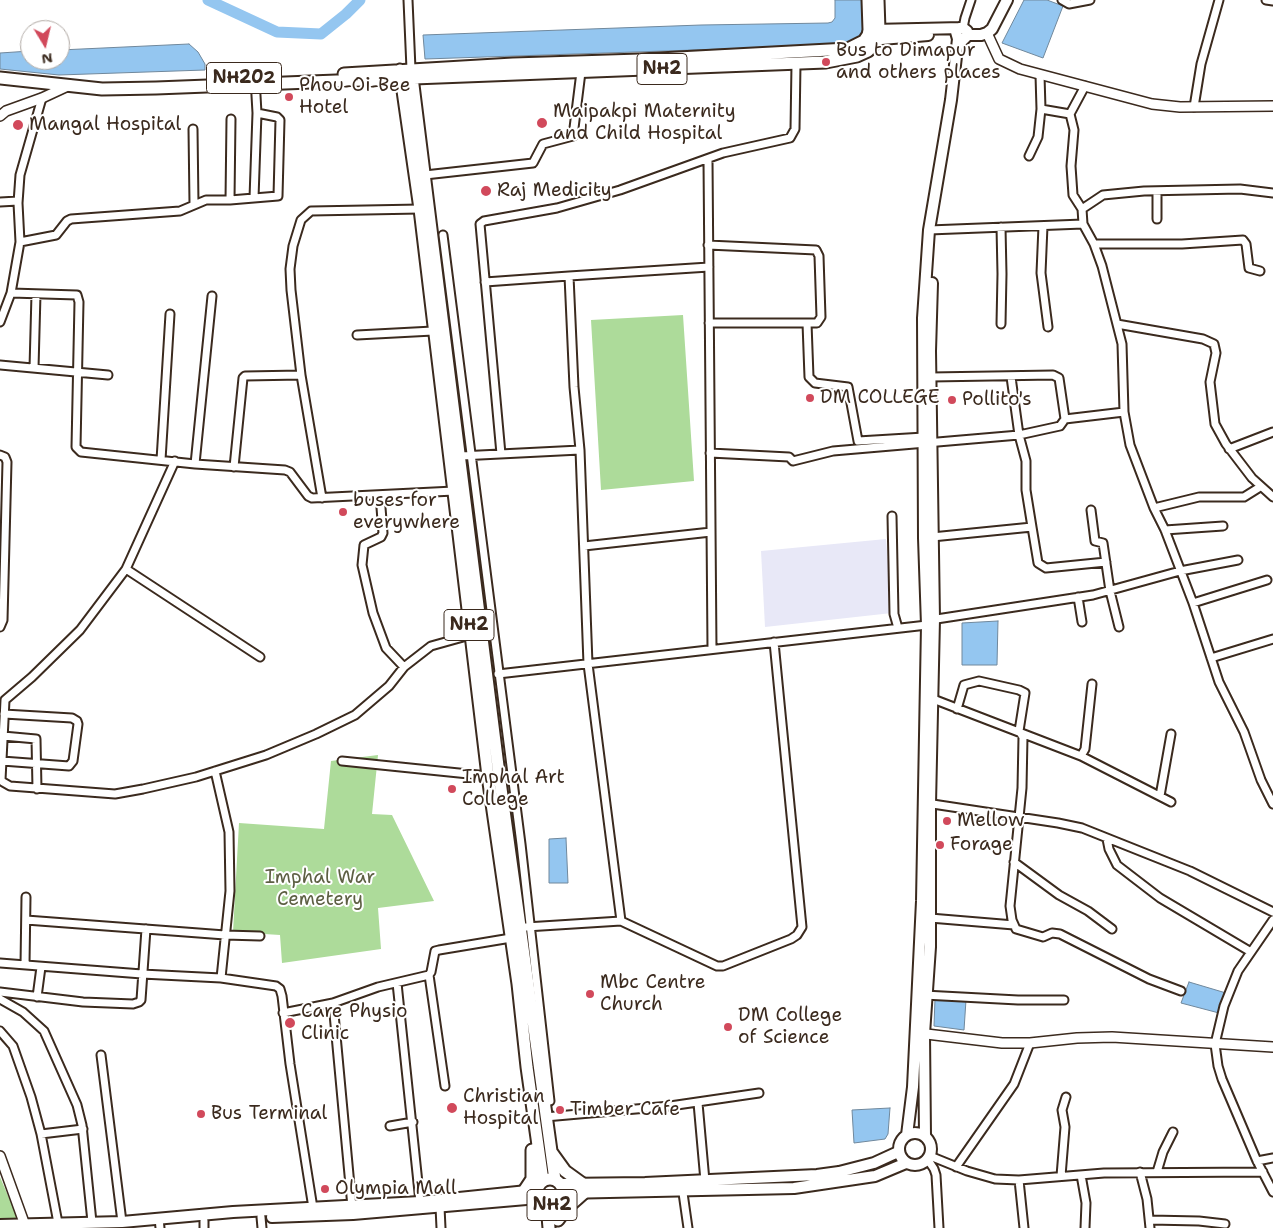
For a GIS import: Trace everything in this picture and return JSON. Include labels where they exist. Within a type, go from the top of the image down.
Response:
[{"type":"highway","points":[[868,0],[872,35]]},
{"type":"highway","points":[[872,35],[878,0]]},
{"type":"highway","name":"NH2","points":[[406,74],[834,51],[848,49],[872,35]]},
{"type":"highway","name":"NH2","points":[[406,74],[581,72],[826,62],[857,56],[868,51],[872,35]]},
{"type":"highway","name":"NH2","points":[[406,74],[425,175],[454,491],[525,927],[550,1192],[558,1224]]},
{"type":"highway","name":"NH2","points":[[406,74],[433,331],[445,379],[460,456],[488,776],[511,938],[551,1152],[549,1228]]},
{"type":"highway","name":"NH202","points":[[0,78],[102,89],[406,74]]},
{"type":"highway","points":[[524,1191],[530,1184],[533,1173],[532,1139],[544,1118]]},
{"type":"highway","points":[[551,1152],[583,1188],[567,1208],[558,1224]]},
{"type":"main road","points":[[872,35],[981,35],[992,29],[1007,0]]},
{"type":"main road","points":[[907,1134],[920,1033],[930,918],[926,804],[933,699],[929,622],[927,319],[933,230],[962,34]]},
{"type":"main road","points":[[923,995],[922,901],[932,537],[927,441],[931,377],[927,319]]},
{"type":"main road","points":[[920,1033],[924,1136]]},
{"type":"main road","points":[[914,1132],[924,1136],[931,1145],[929,1158],[918,1165],[906,1163],[901,1159],[898,1152],[898,1145],[907,1134],[914,1132]]},
{"type":"main road","points":[[682,1186],[705,1181],[793,1177],[839,1172],[874,1163],[898,1152]]},
{"type":"main road","points":[[159,1223],[261,1223],[281,1213],[353,1214],[440,1207],[583,1188],[682,1186],[794,1188],[875,1176],[906,1163]]},
{"type":"main road","points":[[0,1225],[25,1226],[92,1222],[124,1225],[159,1223],[281,1213],[313,1208],[420,1202],[524,1191],[550,1192]]},
{"type":"street","points":[[406,74],[408,0]]},
{"type":"street","points":[[962,34],[971,0]]},
{"type":"street","points":[[1062,0],[1069,4],[1090,0]]},
{"type":"street","points":[[1194,107],[1201,64],[1219,0]]},
{"type":"street","points":[[1266,0],[1273,1]]},
{"type":"street","points":[[987,33],[999,59],[1020,70],[1152,104],[1180,107],[1273,106]]},
{"type":"street","points":[[502,454],[480,226],[484,221],[557,208],[620,190],[736,150],[786,141],[794,135],[795,129],[796,64]]},
{"type":"street","points":[[425,175],[533,163],[543,144],[572,136],[581,72]]},
{"type":"street","points":[[1029,156],[1032,146],[1038,137],[1041,109],[1040,75]]},
{"type":"street","points":[[254,198],[257,113],[255,81]]},
{"type":"street","points":[[0,116],[71,85]]},
{"type":"street","points":[[1085,86],[1070,114],[1074,130],[1071,166],[1073,195],[1082,209],[1083,224],[1094,244],[1102,266],[1122,344],[1124,412],[1130,445],[1193,603],[1219,682],[1241,727],[1260,780],[1273,804]]},
{"type":"street","points":[[0,322],[11,293],[20,242],[18,201],[20,175],[42,98]]},
{"type":"street","points":[[1041,109],[1070,114]]},
{"type":"street","points":[[20,242],[56,235],[66,221],[71,219],[180,211],[206,200],[278,196],[279,119],[257,113]]},
{"type":"street","points":[[230,200],[231,119]]},
{"type":"street","points":[[193,129],[194,204]]},
{"type":"street","points":[[708,160],[712,650]]},
{"type":"street","points":[[1082,209],[1103,195],[1157,191],[1240,189],[1273,193]]},
{"type":"street","points":[[1157,191],[1157,219]]},
{"type":"street","points":[[0,202],[18,201]]},
{"type":"street","points":[[322,498],[301,375],[291,290],[290,269],[293,246],[301,220],[311,211],[420,209]]},
{"type":"street","points":[[933,230],[1083,224]]},
{"type":"street","points":[[1043,226],[1041,273],[1048,327]]},
{"type":"street","points":[[1001,227],[1001,324]]},
{"type":"street","points":[[444,235],[498,674],[525,927],[621,921],[720,966],[791,939],[800,932],[802,928],[800,899],[774,642]]},
{"type":"street","points":[[1094,244],[1182,244],[1243,240],[1246,244],[1249,268],[1260,271]]},
{"type":"street","points":[[708,245],[816,250],[819,256],[821,317],[817,323],[709,323]]},
{"type":"street","points":[[485,282],[708,267]]},
{"type":"street","points":[[569,276],[574,387],[580,450],[588,664],[621,921]]},
{"type":"street","points":[[11,293],[77,295],[79,302],[76,447],[78,451],[195,464],[288,470],[310,497],[454,491]]},
{"type":"street","points":[[34,368],[36,294]]},
{"type":"street","points":[[195,464],[212,296]]},
{"type":"street","points":[[161,460],[170,314]]},
{"type":"street","points":[[807,323],[809,377],[819,384],[848,387],[858,442],[927,441]]},
{"type":"street","points":[[1116,324],[1203,339],[1214,344],[1216,353],[1210,382],[1215,424],[1229,449],[1260,487],[1273,497]]},
{"type":"street","points":[[357,335],[433,331]]},
{"type":"street","points":[[0,365],[108,375]]},
{"type":"street","points":[[234,467],[242,379],[245,376],[301,375]]},
{"type":"street","points":[[710,453],[790,457],[793,461],[833,451],[927,441],[1019,435],[1060,426],[1065,419],[1059,378],[1053,375],[931,377]]},
{"type":"street","points":[[1011,376],[1019,435],[1026,461],[1026,490],[1038,563],[1046,568],[1106,562]]},
{"type":"street","points":[[1065,419],[1124,412]]},
{"type":"street","points":[[1229,449],[1273,432]]},
{"type":"street","points":[[460,456],[580,450]]},
{"type":"street","points":[[0,455],[6,457],[7,462],[3,620],[0,628]]},
{"type":"street","points":[[175,461],[126,569],[80,630],[32,677],[8,696],[5,702],[4,714],[1,780],[3,786],[115,794],[215,771],[266,755],[356,715],[389,686],[404,667],[431,646],[476,634]]},
{"type":"street","points":[[1154,508],[1199,497],[1244,497],[1260,487]]},
{"type":"street","points":[[380,495],[383,533],[381,537],[363,546],[363,577],[373,613],[386,648],[404,667]]},
{"type":"street","points":[[1091,510],[1096,541],[1103,543],[1110,591],[1119,627]]},
{"type":"street","points":[[892,516],[894,614],[898,628]]},
{"type":"street","points":[[1165,530],[1223,526]]},
{"type":"street","points":[[932,537],[1032,527]]},
{"type":"street","points":[[584,546],[711,532]]},
{"type":"street","points":[[498,674],[898,628],[1078,598],[1110,591],[1180,570],[1238,560]]},
{"type":"street","points":[[126,569],[260,656]]},
{"type":"street","points":[[1193,603],[1267,580]]},
{"type":"street","points":[[1078,598],[1082,622]]},
{"type":"street","points":[[1211,658],[1273,639]]},
{"type":"street","points":[[957,709],[964,685],[979,682],[1019,690],[1024,693],[1019,731],[1023,737],[1022,788],[1010,906],[1014,925]]},
{"type":"street","points":[[1081,756],[1084,749],[1092,684]]},
{"type":"street","points":[[933,699],[1081,756],[1171,802]]},
{"type":"street","points":[[2,761],[67,767],[71,765],[77,721],[72,718],[4,714]]},
{"type":"street","points":[[1160,796],[1171,734]]},
{"type":"street","points":[[3,736],[36,739],[37,789]]},
{"type":"street","points":[[342,762],[488,776]]},
{"type":"street","points":[[215,771],[229,832],[230,891],[221,978]]},
{"type":"street","points":[[926,804],[1082,828],[1190,871],[1273,912]]},
{"type":"street","points":[[1107,839],[1109,849],[1118,865],[1160,898],[1251,952]]},
{"type":"street","points":[[1014,862],[1112,929]]},
{"type":"street","points":[[26,897],[26,965]]},
{"type":"street","points":[[930,918],[1014,925],[1021,931],[1043,937],[1052,933],[1060,934],[1148,979],[1181,990]]},
{"type":"street","points":[[26,920],[260,936]]},
{"type":"street","points":[[1273,920],[1238,971],[1224,1006],[1215,1044],[1222,1079],[1257,1161],[1273,1192]]},
{"type":"street","points":[[0,992],[83,1002],[136,1003],[141,1000],[146,929]]},
{"type":"street","points":[[445,1086],[429,975],[435,951],[511,938]]},
{"type":"street","points":[[0,963],[221,978],[276,986],[280,989],[313,1208]]},
{"type":"street","points":[[37,997],[41,967]]},
{"type":"street","points":[[283,1013],[333,1003],[378,988],[429,975]]},
{"type":"street","points":[[397,983],[420,1202]]},
{"type":"street","points":[[923,995],[1018,1000],[1064,1000]]},
{"type":"street","points":[[0,999],[24,1012],[44,1031],[77,1104],[82,1129],[92,1222]]},
{"type":"street","points":[[333,1003],[352,1207]]},
{"type":"street","points":[[0,1031],[13,1046],[31,1097],[41,1134],[58,1223]]},
{"type":"street","points":[[920,1033],[986,1041],[1030,1043],[1077,1038],[1112,1037],[1273,1047]]},
{"type":"street","points":[[956,1166],[1014,1084],[1030,1043]]},
{"type":"street","points":[[100,1055],[124,1225]]},
{"type":"street","points":[[544,1118],[628,1111],[759,1093]]},
{"type":"street","points":[[1062,1176],[1065,1127],[1062,1110],[1066,1097]]},
{"type":"street","points":[[698,1102],[705,1181]]},
{"type":"street","points":[[390,1126],[412,1122]]},
{"type":"street","points":[[41,1134],[82,1129]]},
{"type":"street","points":[[1157,1172],[1163,1152],[1173,1132]]},
{"type":"street","points":[[0,1156],[25,1226]]},
{"type":"street","points":[[929,1158],[995,1179],[1019,1180],[1104,1172],[1263,1172]]},
{"type":"street","points":[[929,1158],[936,1175],[939,1228]]},
{"type":"street","points":[[1257,1161],[1273,1158]]},
{"type":"street","points":[[1140,1172],[1148,1199],[1150,1228]]},
{"type":"street","points":[[1081,1175],[1086,1203],[1084,1228]]},
{"type":"street","points":[[1019,1180],[1024,1228]]},
{"type":"street","points":[[682,1186],[688,1228]]},
{"type":"street","points":[[440,1207],[441,1228]]},
{"type":"street","points":[[1150,1220],[1199,1221],[1225,1224]]},
{"type":"shaded area","points":[[886,539],[892,613],[765,627],[761,551]]},
{"type":"green space","points":[[683,315],[694,481],[601,490],[591,320]]},
{"type":"green space","name":"Imphal War Cemetery","points":[[378,755],[372,814],[392,815],[434,901],[378,908],[381,949],[282,963],[280,935],[233,932],[239,823],[324,829],[331,761]]},
{"type":"green space","points":[[0,1177],[18,1219],[0,1220]]},
{"type":"water","points":[[835,0],[864,0],[865,29],[861,37],[843,45],[425,59],[423,35],[701,25],[828,23],[832,22],[835,18]]},
{"type":"water","points":[[1024,0],[1047,0],[1063,6],[1043,58],[1002,43]]},
{"type":"water","points":[[189,44],[198,52],[205,64],[205,70],[59,75],[0,69],[0,53],[20,52],[20,70],[70,70],[70,50]]},
{"type":"water","points":[[998,621],[997,665],[962,665],[962,623]]},
{"type":"water","points":[[566,838],[568,883],[549,883],[549,839]]},
{"type":"water","points":[[1189,982],[1226,993],[1219,1013],[1181,1003]]},
{"type":"water","points":[[935,999],[966,1000],[964,1030],[934,1026]]},
{"type":"water","points":[[890,1108],[888,1134],[885,1139],[854,1143],[852,1110]]},
{"type":"waterway","points":[[208,0],[277,32],[321,34],[360,0]]},
{"type":"place","name":"Bus to Dimapur and others places","points":[[826,62]]},
{"type":"place","name":"Phou-Oi-Bee Hotel","points":[[289,97]]},
{"type":"place","name":"Maipakpi Maternity and Child Hospital","points":[[542,123]]},
{"type":"place","name":"Mangal Hospital","points":[[18,125]]},
{"type":"place","name":"Raj Medicity","points":[[486,191]]},
{"type":"place","name":"DM COLLEGE","points":[[810,398]]},
{"type":"place","name":"Pollito's","points":[[952,400]]},
{"type":"place","name":"buses for everywhere","points":[[343,512]]},
{"type":"place","name":"Imphal Art College","points":[[452,789]]},
{"type":"place","name":"Mellow","points":[[947,821]]},
{"type":"place","name":"Forage","points":[[940,845]]},
{"type":"place","name":"Mbc Centre Church","points":[[590,994]]},
{"type":"place","name":"Care Physio Clinic","points":[[290,1023]]},
{"type":"place","name":"DM College of Science","points":[[728,1027]]},
{"type":"place","name":"Christian Hospital","points":[[452,1108]]},
{"type":"place","name":"Timber Cafe","points":[[560,1110]]},
{"type":"place","name":"Bus Terminal","points":[[201,1114]]},
{"type":"place","name":"Olympia Mall","points":[[325,1189]]}]
